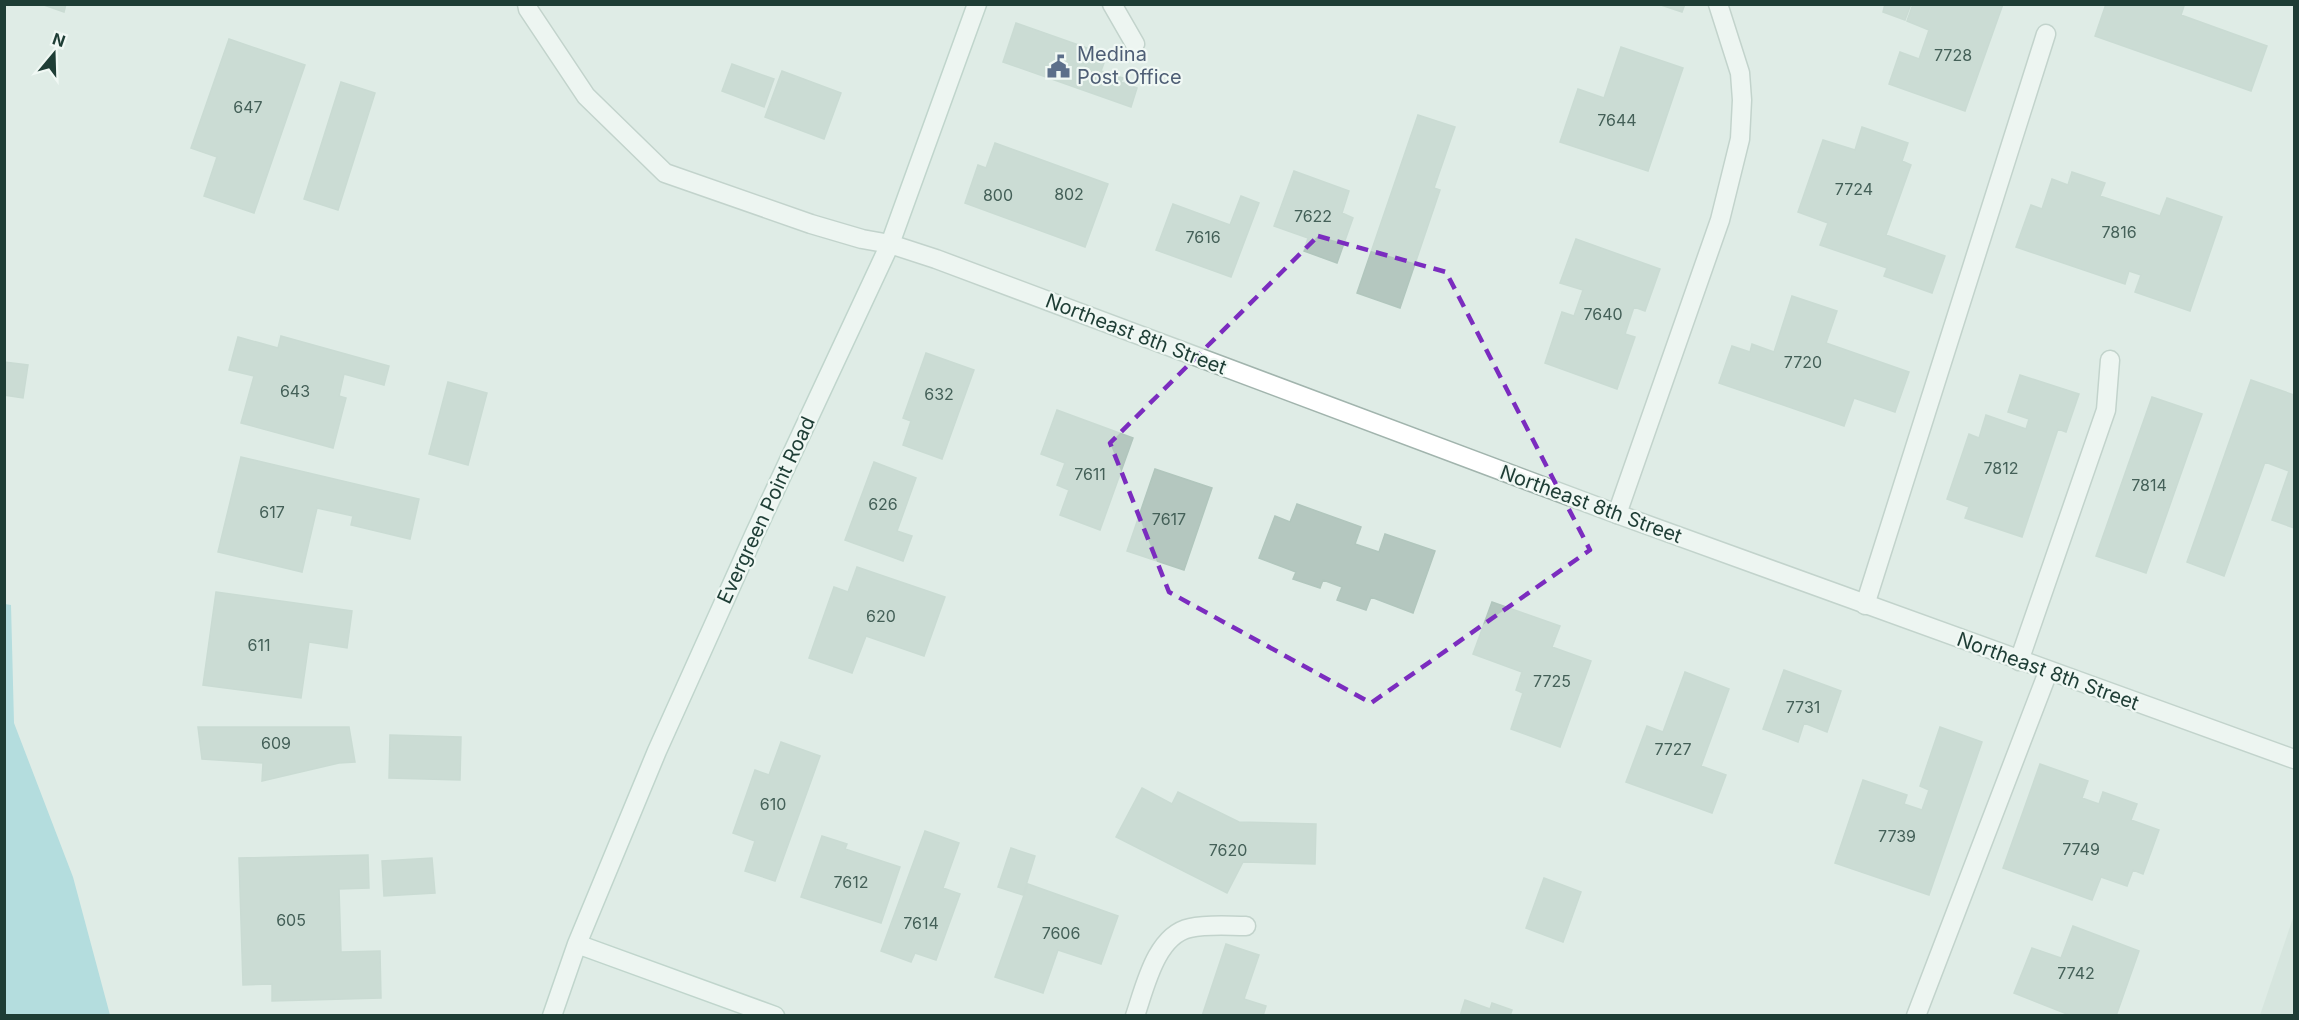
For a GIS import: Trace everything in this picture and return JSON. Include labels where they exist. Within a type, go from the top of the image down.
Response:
[{"type":"street","name":"Northeast 8th Street","points":[[527,4],[528,9],[586,96],[665,173],[811,224],[862,239],[890,244],[959,267],[1617,514],[2048,672],[2295,759]]},
{"type":"street","name":"Evergreen Point Road","points":[[552,1016],[577,944],[657,751],[754,533],[890,244],[977,4]]},
{"type":"street","points":[[1112,4],[1135,44]]},
{"type":"street","points":[[1617,514],[1720,220],[1740,139],[1743,100],[1740,73],[1718,4]]},
{"type":"street","points":[[1865,605],[2046,34]]},
{"type":"street","points":[[2019,661],[2106,410],[2110,360]]},
{"type":"street","points":[[1916,1016],[2048,672]]},
{"type":"street","points":[[1135,1016],[1158,955],[1175,933],[1190,928],[1246,926]]},
{"type":"street","points":[[577,944],[775,1016]]},
{"type":"highlighted area","points":[[1318,236],[1446,272],[1590,550],[1371,703],[1169,592],[1110,443]]},
{"type":"shaded area","points":[[2294,915],[2294,1015],[2260,1015]]},
{"type":"water","points":[[5,604],[11,605],[14,723],[73,877],[110,1015],[5,1015]]},
{"type":"building","points":[[41,4],[66,4],[64,12]]},
{"type":"building","points":[[1658,4],[1685,4],[1682,12]]},
{"type":"building","points":[[1885,4],[1911,4],[1905,20],[1883,12]]},
{"type":"building","points":[[1913,4],[2003,4],[1965,111],[1889,84],[1900,52],[1919,59],[1929,30],[1907,21]]},
{"type":"building","points":[[2106,4],[2179,4],[2184,6],[2181,15],[2267,46],[2251,91],[2095,36]]},
{"type":"building","name":"Medina Post Office","points":[[1016,23],[1107,55],[1101,71],[1123,78],[1121,82],[1137,88],[1131,107],[1003,62]]},
{"type":"building","points":[[229,39],[305,65],[254,213],[204,196],[217,157],[191,148]]},
{"type":"building","points":[[1621,47],[1683,68],[1648,171],[1560,142],[1578,89],[1604,98]]},
{"type":"building","points":[[732,64],[774,79],[764,107],[722,91]]},
{"type":"building","points":[[782,71],[841,93],[824,139],[765,117]]},
{"type":"building","points":[[341,82],[375,93],[338,210],[304,199]]},
{"type":"building","points":[[1418,115],[1455,127],[1434,188],[1440,190],[1400,308],[1357,293]]},
{"type":"building","points":[[1862,127],[1908,143],[1902,161],[1911,165],[1886,235],[1945,256],[1932,293],[1884,276],[1887,268],[1820,245],[1828,223],[1798,212],[1823,140],[1855,150]]},
{"type":"building","points":[[995,143],[1108,184],[1085,247],[965,203],[978,165],[986,168]]},
{"type":"building","points":[[1294,171],[1349,191],[1342,213],[1353,218],[1337,263],[1304,251],[1308,238],[1274,226]]},
{"type":"building","points":[[2072,172],[2105,183],[2100,196],[2160,216],[2167,198],[2222,217],[2190,311],[2135,292],[2141,275],[2129,271],[2125,284],[2016,247],[2031,205],[2042,209],[2052,179],[2068,185]]},
{"type":"building","points":[[1241,196],[1259,203],[1231,277],[1156,250],[1173,204],[1230,225]]},
{"type":"building","points":[[1576,239],[1660,269],[1645,311],[1634,307],[1625,334],[1635,337],[1617,389],[1545,363],[1562,312],[1574,316],[1583,290],[1560,283]]},
{"type":"building","points":[[1792,296],[1837,311],[1826,343],[1909,372],[1895,412],[1854,398],[1844,426],[1719,383],[1732,346],[1750,352],[1752,344],[1774,352]]},
{"type":"building","points":[[281,336],[389,366],[384,385],[344,374],[339,396],[346,398],[333,448],[241,423],[254,376],[229,370],[238,337],[278,348]]},
{"type":"building","points":[[926,353],[974,370],[942,459],[903,445],[911,421],[903,418]]},
{"type":"building","points":[[4,362],[28,365],[23,398],[4,395]]},
{"type":"building","points":[[2020,375],[2079,394],[2066,432],[2058,429],[2022,537],[1965,518],[1969,507],[1947,499],[1969,434],[1979,438],[1986,415],[2026,429],[2029,419],[2008,412]]},
{"type":"building","points":[[2251,380],[2294,395],[2294,528],[2272,520],[2289,471],[2265,462],[2224,576],[2187,562]]},
{"type":"building","points":[[448,382],[487,393],[468,465],[429,454]]},
{"type":"building","points":[[2152,397],[2202,414],[2146,573],[2096,556]]},
{"type":"building","points":[[1057,410],[1133,438],[1100,530],[1060,515],[1069,490],[1057,485],[1065,463],[1041,454]]},
{"type":"building","points":[[241,457],[419,499],[410,539],[351,525],[353,516],[317,508],[302,572],[218,552]]},
{"type":"building","points":[[874,462],[916,478],[897,531],[912,536],[903,561],[845,540]]},
{"type":"building","points":[[1155,469],[1212,488],[1184,570],[1127,551]]},
{"type":"building","points":[[1297,504],[1361,527],[1355,544],[1379,552],[1385,534],[1435,551],[1413,613],[1371,597],[1366,610],[1337,600],[1342,587],[1323,580],[1320,588],[1293,579],[1296,572],[1259,558],[1275,516],[1290,522]]},
{"type":"building","points":[[857,567],[945,597],[924,656],[866,636],[852,673],[809,658],[834,587],[848,592]]},
{"type":"building","points":[[216,592],[352,611],[347,648],[309,642],[301,698],[203,685]]},
{"type":"building","points":[[1492,602],[1560,626],[1552,647],[1591,661],[1560,747],[1511,729],[1523,693],[1516,690],[1522,672],[1473,654]]},
{"type":"building","points":[[1784,670],[1841,691],[1827,732],[1804,723],[1798,742],[1763,729]]},
{"type":"building","points":[[1685,672],[1729,689],[1701,766],[1726,775],[1712,813],[1626,782],[1647,726],[1663,732]]},
{"type":"building","points":[[198,727],[349,727],[355,762],[339,763],[262,781],[263,763],[202,759]]},
{"type":"building","points":[[1940,727],[1982,742],[1929,895],[1835,863],[1863,780],[1907,795],[1904,804],[1922,810],[1929,790],[1920,786]]},
{"type":"building","points":[[390,735],[461,737],[460,780],[389,778]]},
{"type":"building","points":[[781,742],[820,756],[775,881],[745,871],[755,841],[733,833],[755,770],[769,775]]},
{"type":"building","points":[[2040,764],[2088,781],[2082,798],[2099,804],[2103,792],[2137,804],[2131,820],[2159,830],[2143,874],[2133,870],[2127,886],[2101,877],[2092,900],[2003,868]]},
{"type":"building","points":[[1142,788],[1172,804],[1178,792],[1239,822],[1316,824],[1315,864],[1243,862],[1227,893],[1116,837]]},
{"type":"building","points":[[925,831],[959,843],[943,888],[960,894],[936,960],[915,953],[911,962],[881,951]]},
{"type":"building","points":[[822,836],[847,844],[845,849],[900,867],[881,923],[801,897]]},
{"type":"building","points":[[1011,848],[1035,856],[1023,895],[998,887]]},
{"type":"building","points":[[368,855],[369,888],[339,889],[341,952],[380,951],[381,998],[272,1001],[272,984],[243,985],[239,858]]},
{"type":"building","points":[[432,858],[435,893],[384,896],[382,861]]},
{"type":"building","points":[[1544,878],[1581,892],[1563,942],[1526,928]]},
{"type":"building","points":[[1028,884],[1118,916],[1101,964],[1058,950],[1043,993],[995,977]]},
{"type":"building","points":[[2073,926],[2139,951],[2116,1016],[2072,1016],[2014,993],[2032,948],[2061,958]]},
{"type":"building","points":[[1226,944],[1259,955],[1244,999],[1266,1006],[1263,1016],[1202,1016]]},
{"type":"building","points":[[1465,1000],[1490,1009],[1492,1003],[1512,1010],[1510,1016],[1460,1016]]},
{"type":"place","name":"Medina Post Office","points":[[1059,66]]}]
